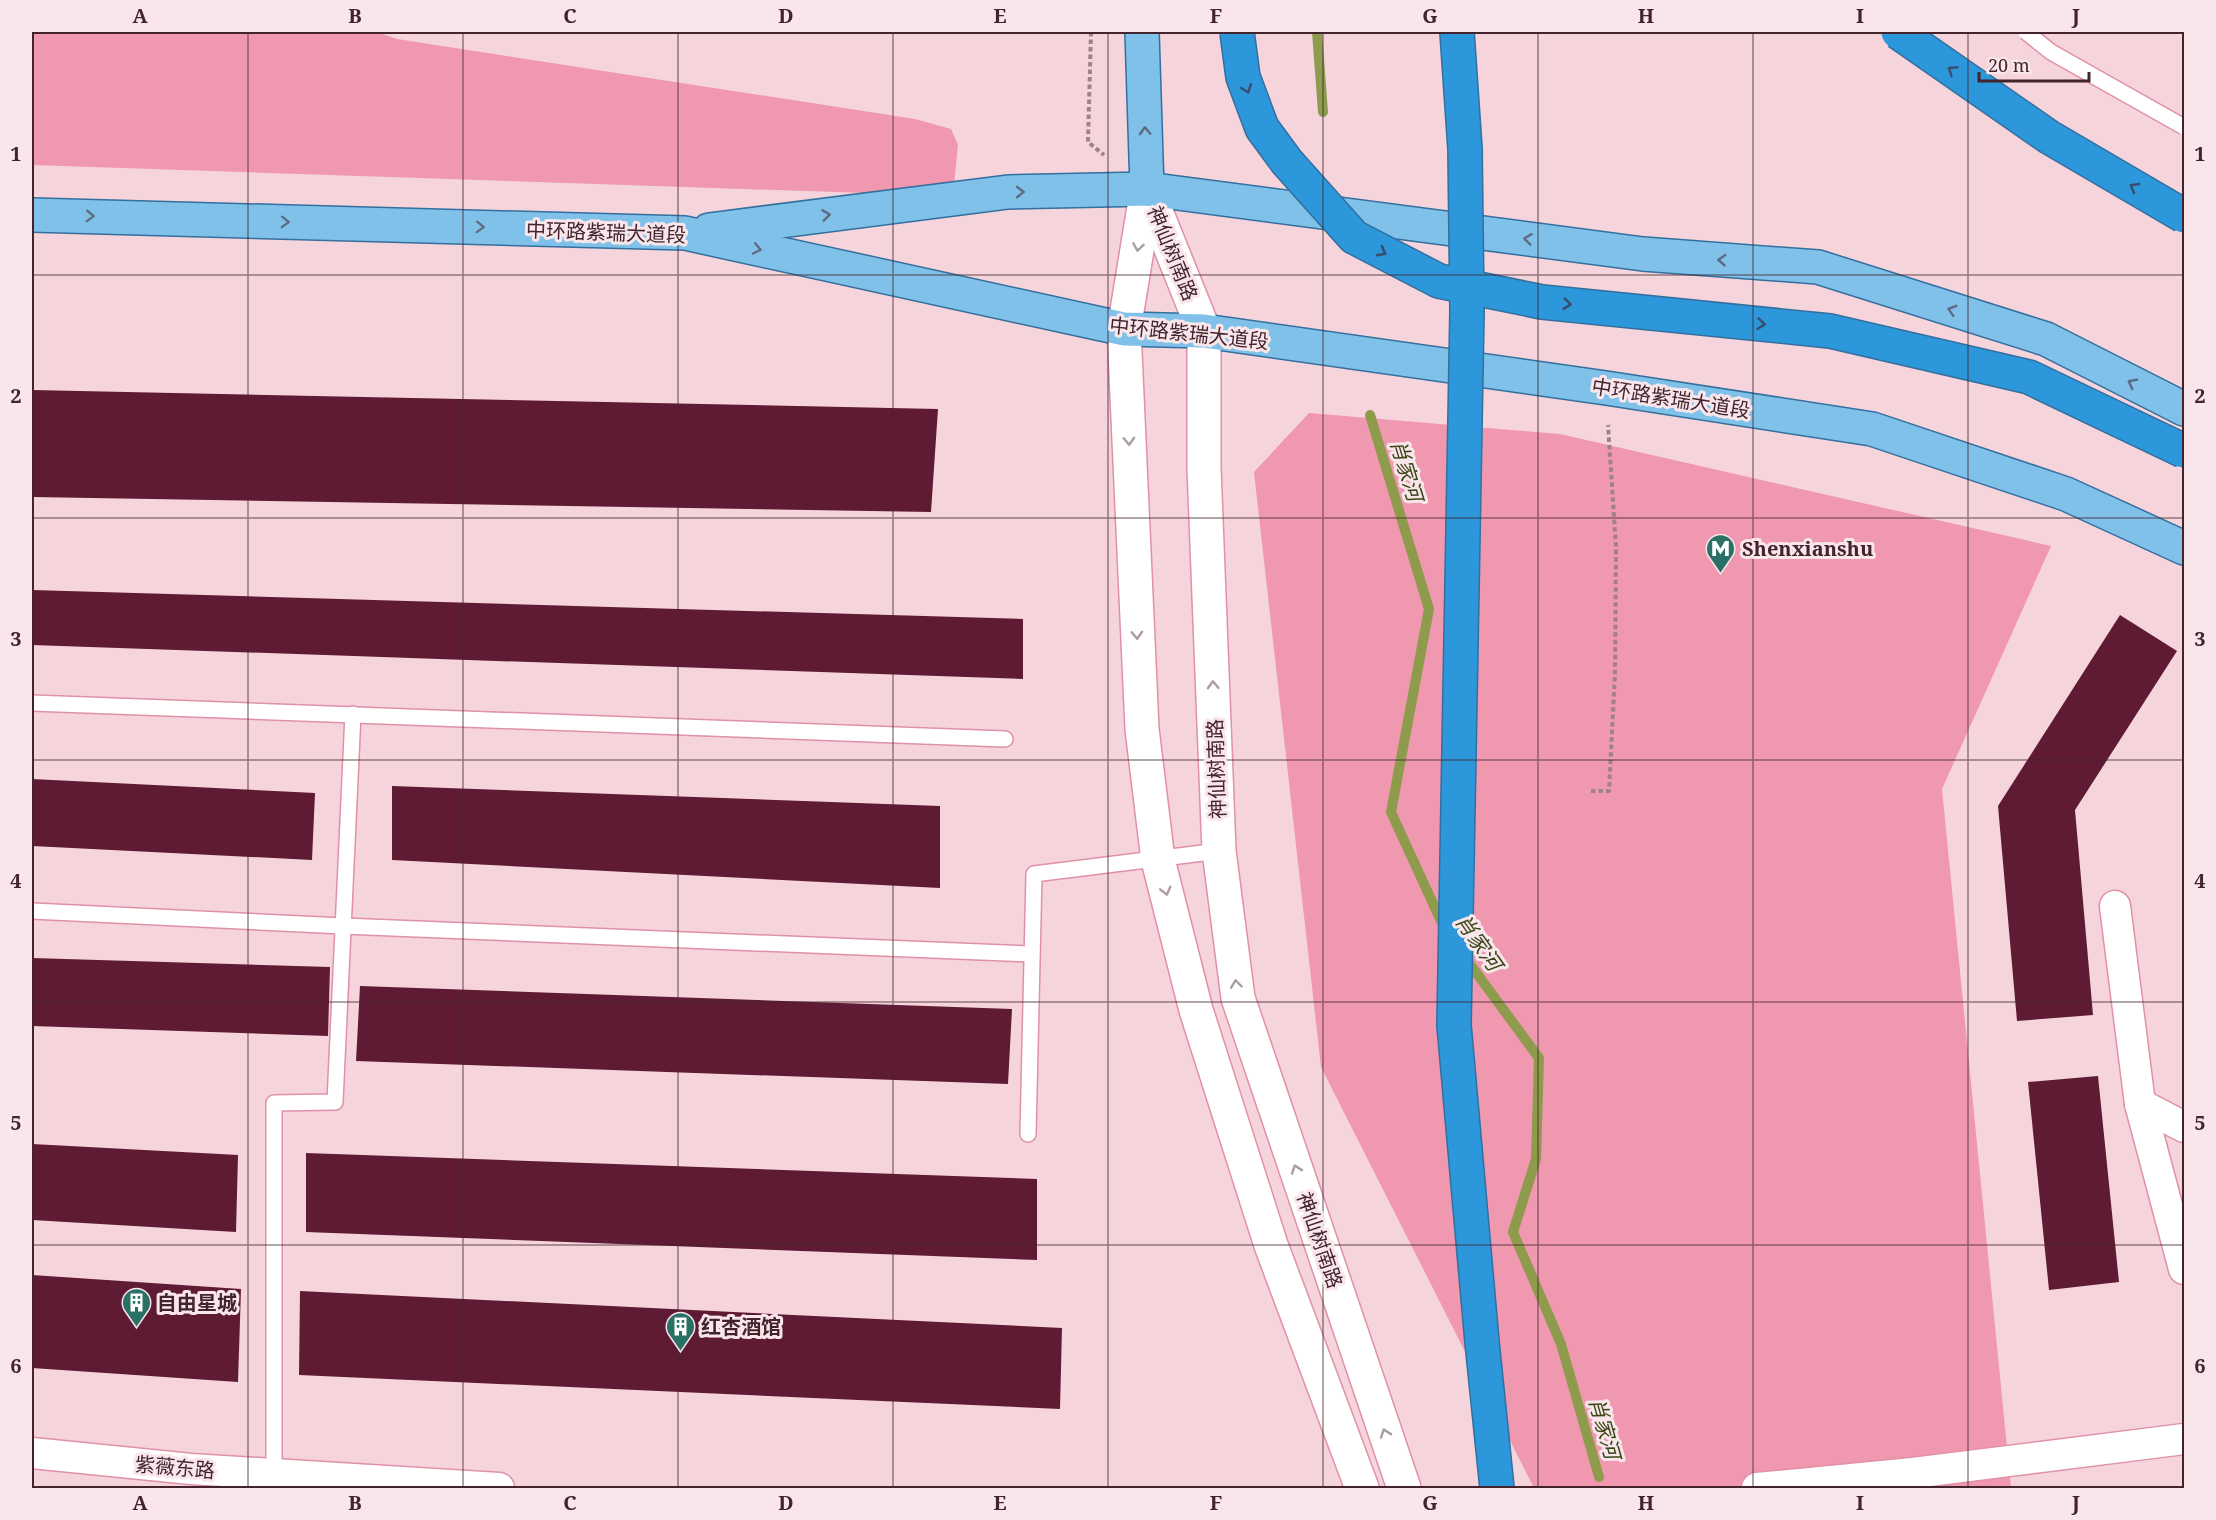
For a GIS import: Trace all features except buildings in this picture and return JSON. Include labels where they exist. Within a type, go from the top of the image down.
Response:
[{"type":"highway","points":[[1237,32],[1242,77],[1263,128],[1287,162],[1354,237],[1439,282],[1542,302],[1830,331],[2029,377],[2184,451]]},
{"type":"highway","points":[[1457,32],[1465,149],[1467,311],[1454,1025],[1497,1488]]},
{"type":"highway","points":[[1898,32],[2049,137],[2184,216]]},
{"type":"main road","name":"神仙树南路","points":[[1142,32],[1147,189],[1204,331],[1204,468],[1219,850],[1238,998],[1404,1488]]},
{"type":"main road","points":[[685,233],[1008,192],[1147,189],[1643,254],[1818,267],[2046,339],[2184,409]]},
{"type":"main road","points":[[1147,189],[1124,329],[1142,729],[1158,860],[1196,1010],[1271,1245],[1362,1488]]},
{"type":"main road","name":"中环路紫瑞大道段","points":[[32,215],[685,233],[1124,329],[1204,331],[1606,388],[1872,429],[2066,494],[2184,548]]},
{"type":"street","points":[[2115,906],[2140,1104],[2180,1245],[2184,1269]]},
{"type":"street","points":[[2140,1104],[2184,1126]]},
{"type":"street","points":[[1757,1488],[1913,1473],[2184,1439]]},
{"type":"street","name":"紫薇东路","points":[[32,1453],[191,1479],[274,1474],[499,1488]]},
{"type":"lane","points":[[2026,32],[2051,52],[2184,127]]},
{"type":"lane","points":[[32,702],[1005,739]]},
{"type":"lane","points":[[274,1474],[274,1103],[335,1102],[353,714]]},
{"type":"lane","points":[[1028,1134],[1034,874],[1158,860],[1219,850]]},
{"type":"lane","points":[[32,911],[1031,954]]},
{"type":"path","points":[[1091,32],[1088,142],[1105,155]]},
{"type":"path","points":[[1591,791],[1609,791],[1615,673],[1616,547],[1606,388]]},
{"type":"shaded area","points":[[32,32],[377,32],[397,39],[915,119],[951,129],[958,145],[953,196],[32,165]]},
{"type":"shaded area","points":[[1309,413],[1560,434],[2051,546],[1942,789],[2011,1488],[1534,1488],[1321,1067],[1254,472]]},
{"type":"waterway","name":"肖家河","points":[[1317,32],[1323,112]]},
{"type":"waterway","name":"肖家河","points":[[1370,415],[1429,609],[1391,812],[1446,932]]},
{"type":"waterway","name":"肖家河","points":[[1464,956],[1539,1058],[1536,1159],[1513,1232],[1561,1344],[1599,1477]]},
{"type":"place","name":"Shenxianshu","points":[[1721,574]]},
{"type":"place","name":"自由星城","points":[[136,1328]]},
{"type":"place","name":"红杏酒馆","points":[[680,1352]]}]
